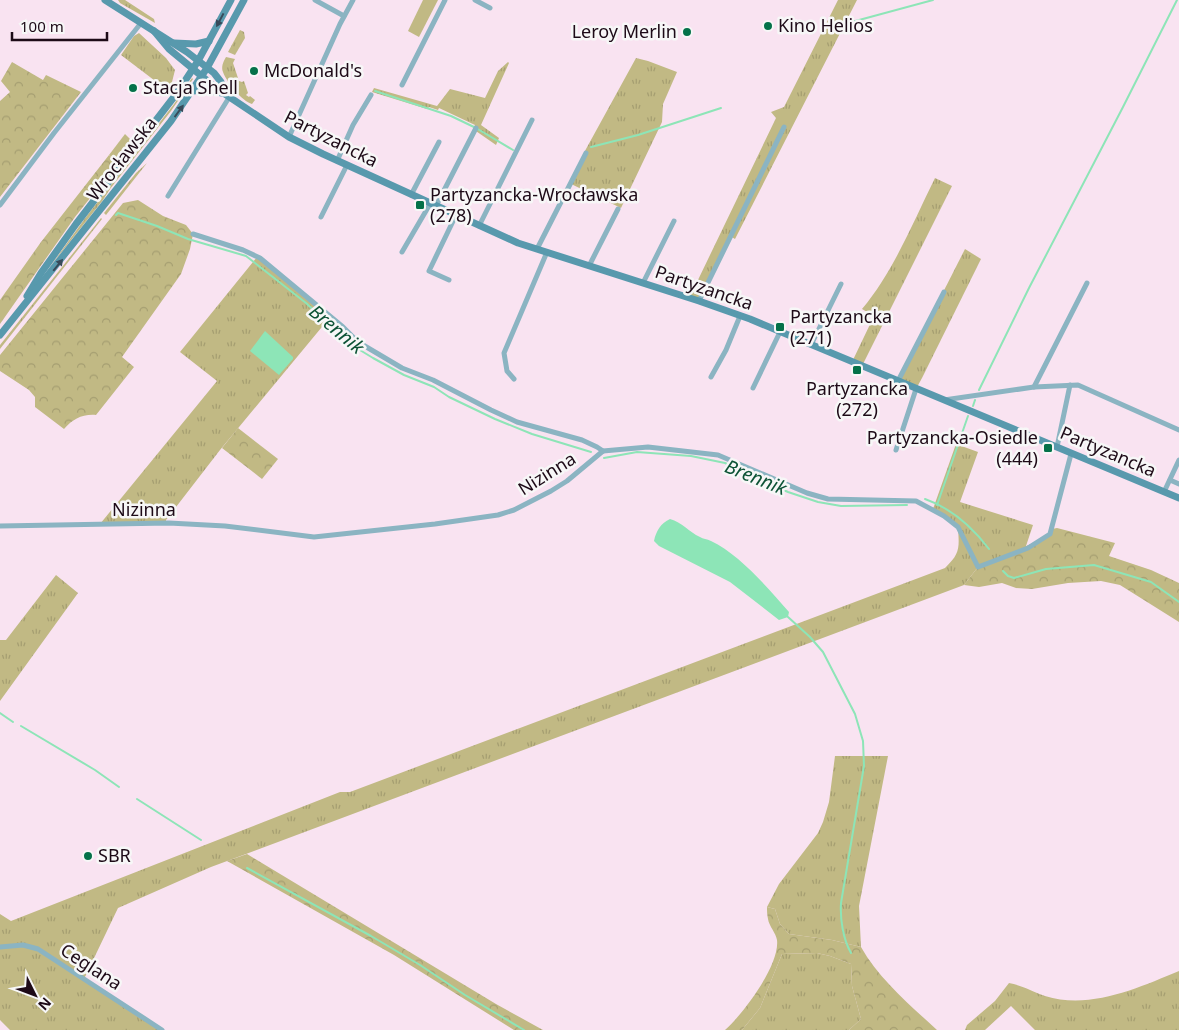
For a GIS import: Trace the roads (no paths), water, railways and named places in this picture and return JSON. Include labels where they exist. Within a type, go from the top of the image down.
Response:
[{"type":"main road","name":"Wrocławska","points":[[26,302],[28,293],[76,224],[157,120],[193,69],[231,0]]},
{"type":"main road","name":"Wrocławska","points":[[0,335],[171,122],[202,77],[244,0]]},
{"type":"main road","points":[[107,1],[154,32]]},
{"type":"main road","name":"Partyzancka","points":[[154,32],[174,43],[214,73],[228,95]]},
{"type":"main road","name":"Partyzancka","points":[[154,32],[169,49],[202,77],[290,137],[337,161],[479,226],[518,243],[740,316],[1179,498]]},
{"type":"main road","points":[[174,43],[196,44],[209,41]]},
{"type":"main road","points":[[193,91],[204,90],[228,95]]},
{"type":"street","points":[[315,0],[344,16]]},
{"type":"street","points":[[290,137],[353,0]]},
{"type":"street","points":[[402,85],[445,0]]},
{"type":"street","points":[[475,0],[490,8]]},
{"type":"street","points":[[0,205],[141,23]]},
{"type":"street","points":[[168,196],[228,95]]},
{"type":"street","points":[[337,161],[371,95]]},
{"type":"street","points":[[479,226],[532,120]]},
{"type":"street","points":[[699,301],[784,127]]},
{"type":"street","points":[[402,252],[433,205],[476,128]]},
{"type":"street","points":[[411,195],[439,142]]},
{"type":"street","points":[[537,249],[586,153]]},
{"type":"street","points":[[321,217],[347,165]]},
{"type":"street","points":[[589,266],[618,209]]},
{"type":"street","points":[[449,280],[429,271],[456,215]]},
{"type":"street","points":[[643,283],[674,221]]},
{"type":"street","points":[[193,234],[243,250],[260,258],[343,327],[358,342],[402,368],[433,380],[517,422],[582,440],[603,451],[648,447],[708,453],[728,459],[800,490],[828,499],[902,499],[916,501],[944,516],[958,527],[978,567],[1028,548],[1047,537],[1052,528],[1071,454]]},
{"type":"street","points":[[514,379],[507,371],[504,353],[547,252]]},
{"type":"street","points":[[1034,387],[1087,283]]},
{"type":"street","points":[[811,345],[841,284]]},
{"type":"street","points":[[898,381],[944,292]]},
{"type":"street","points":[[710,377],[726,350],[740,316]]},
{"type":"street","points":[[752,388],[780,332]]},
{"type":"street","points":[[1057,447],[1070,385]]},
{"type":"street","points":[[944,400],[1034,387],[1078,385],[1179,430]]},
{"type":"street","points":[[896,450],[916,388]]},
{"type":"street","name":"Nizinna","points":[[0,526],[169,523],[225,526],[314,537],[444,523],[498,516],[534,501],[567,482],[603,451]]},
{"type":"street","points":[[1164,492],[1179,460]]},
{"type":"street","points":[[1170,480],[1179,484]]},
{"type":"street","name":"Ceglana","points":[[0,947],[23,944],[38,949],[162,1030]]},
{"type":"waterway","points":[[848,23],[933,0]]},
{"type":"waterway","points":[[979,390],[1029,288],[1177,0]]},
{"type":"waterway","points":[[375,91],[451,116],[513,150]]},
{"type":"waterway","points":[[591,147],[638,135],[721,108]]},
{"type":"waterway","name":"Brennik","points":[[116,215],[118,213],[188,239],[246,256],[306,303],[350,344],[373,358],[495,419],[532,434],[591,452]]},
{"type":"waterway","points":[[973,406],[975,400]]},
{"type":"waterway","points":[[937,505],[968,416]]},
{"type":"waterway","name":"Brennik","points":[[604,458],[637,452],[691,456],[725,463],[788,492],[818,502],[841,506],[907,505]]},
{"type":"waterway","name":"Brennik","points":[[925,499],[961,519],[989,549]]},
{"type":"waterway","name":"Brennik","points":[[1003,571],[1008,576],[1014,578],[1046,569],[1094,565],[1151,582],[1179,602]]},
{"type":"waterway","points":[[788,617],[823,652],[855,714],[863,741],[864,766],[841,903],[843,929],[851,953]]},
{"type":"waterway","points":[[0,713],[13,722]]},
{"type":"waterway","points":[[21,726],[95,770],[119,787]]},
{"type":"waterway","points":[[137,799],[201,840]]},
{"type":"waterway","points":[[247,868],[371,936],[524,1030]]},
{"type":"place","name":"Kino Helios","points":[[768,26]]},
{"type":"place","name":"Leroy Merlin","points":[[687,32]]},
{"type":"place","name":"McDonald's","points":[[254,71]]},
{"type":"place","name":"Stacja Shell","points":[[133,88]]},
{"type":"place","name":"Partyzancka-Wrocławska (278)","points":[[420,205]]},
{"type":"place","name":"Partyzancka (271)","points":[[780,327]]},
{"type":"place","name":"Partyzancka (272)","points":[[857,370]]},
{"type":"place","name":"Partyzancka-Osiedle (444)","points":[[1048,448]]},
{"type":"place","name":"SBR","points":[[88,856]]}]
